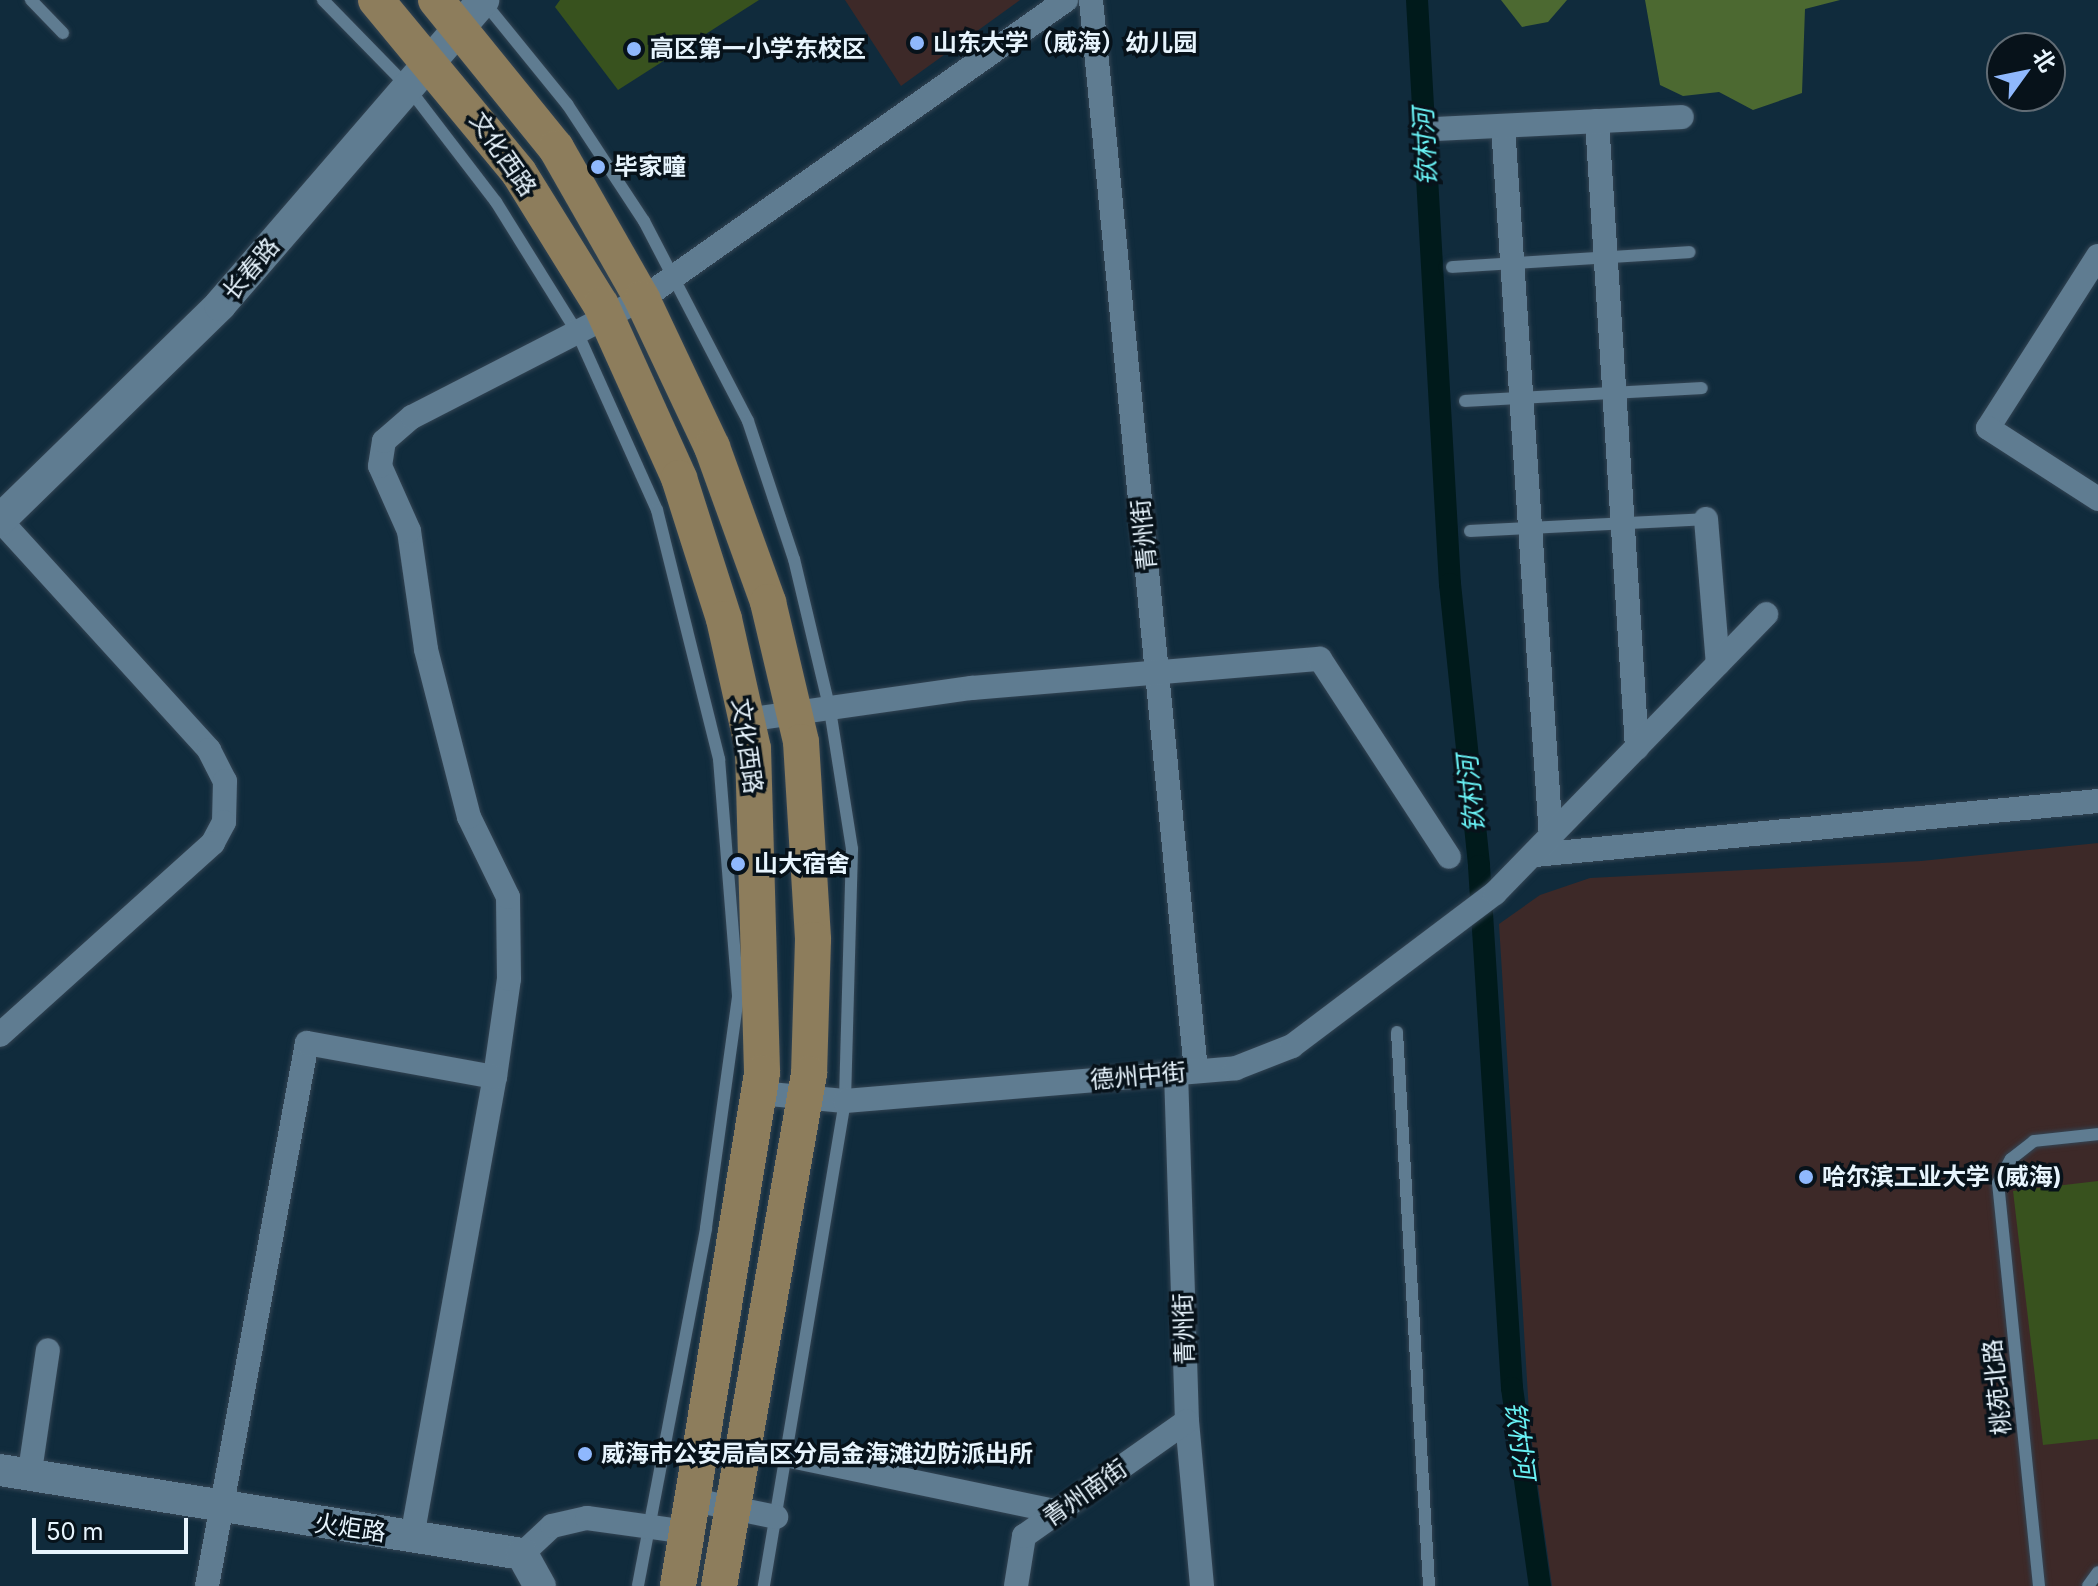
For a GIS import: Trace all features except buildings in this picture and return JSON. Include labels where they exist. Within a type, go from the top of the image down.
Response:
[{"type":"main road","name":"文化西路","points":[[376,0],[431,60],[519,173],[592,325],[679,478],[746,720],[760,932],[759,1093],[678,1586]]},
{"type":"main road","name":"文化西路","points":[[436,0],[556,148],[642,299],[717,461],[768,602],[794,713],[813,940],[806,1101],[719,1586]]},
{"type":"street","name":"长春路","points":[[0,520],[220,305],[407,86],[462,30],[482,0]]},
{"type":"street","points":[[412,1537],[495,1077],[509,979],[508,897],[469,817],[426,649],[409,531],[380,466],[384,441],[412,417],[642,299],[1066,0]]},
{"type":"street","name":"青州街","points":[[1091,0],[1158,673],[1186,1071],[1187,1421],[1202,1586]]},
{"type":"street","points":[[1437,129],[1682,117]]},
{"type":"street","points":[[1597,121],[1637,748]]},
{"type":"street","points":[[1503,126],[1530,528],[1543,846],[2098,801]]},
{"type":"street","points":[[2098,256],[1988,428],[2098,499]]},
{"type":"street","points":[[1711,519],[1718,664]]},
{"type":"street","points":[[0,520],[209,750],[225,781],[224,822],[213,843],[0,1035]]},
{"type":"street","name":"德州中街","points":[[759,1093],[806,1101],[845,1101],[1236,1068],[1292,1046],[1495,893],[1766,614]]},
{"type":"street","points":[[746,720],[1158,673],[1320,659],[1449,857]]},
{"type":"street","points":[[207,1586],[307,1043],[495,1077]]},
{"type":"street","points":[[14,1474],[48,1350]]},
{"type":"street","name":"青州南街","points":[[1016,1586],[1024,1536],[1187,1421]]},
{"type":"street","points":[[786,1455],[1058,1512]]},
{"type":"street","name":"火炬路","points":[[14,1474],[220,1511],[522,1554]]},
{"type":"street","points":[[540,1586],[522,1554],[552,1526],[587,1518],[649,1526],[731,1507],[776,1517]]},
{"type":"lane","points":[[31,0],[63,33]]},
{"type":"lane","points":[[323,0],[407,86],[592,325],[661,524],[716,744],[731,870],[738,997],[706,1229],[638,1586]]},
{"type":"lane","points":[[482,0],[567,104],[673,275],[748,421],[794,559],[830,710],[852,849],[845,1101],[764,1586]]},
{"type":"lane","points":[[1452,267],[1690,252]]},
{"type":"lane","points":[[1465,401],[1702,388]]},
{"type":"lane","points":[[1470,531],[1711,519]]},
{"type":"lane","points":[[1397,1032],[1429,1586]]},
{"type":"lane","name":"桃苑北路","points":[[2039,1586],[1998,1183],[2011,1159],[2034,1141],[2098,1134]]},
{"type":"lane","points":[[2088,1586],[2098,1572]]},
{"type":"shaded area","name":"山东大学（威海）幼儿园","points":[[845,0],[1020,0],[901,86]]},
{"type":"shaded area","name":"哈尔滨工业大学 (威海)","points":[[2098,843],[2098,1586],[1552,1586],[1530,1429],[1499,924],[1540,895],[1590,878],[1921,861]]},
{"type":"green space","name":"高区第一小学东校区","points":[[560,0],[759,0],[618,90],[555,7]]},
{"type":"green space","points":[[1501,0],[1567,0],[1548,22],[1522,27]]},
{"type":"green space","points":[[1645,0],[1840,0],[1805,9],[1802,93],[1753,110],[1719,92],[1683,96],[1660,85]]},
{"type":"green space","points":[[2098,1181],[2098,1439],[2043,1445],[2013,1191]]},
{"type":"waterway","name":"钦村河","points":[[1417,0],[1450,584],[1479,866],[1512,1388],[1540,1586]]},
{"type":"place","name":"山东大学（威海）幼儿园","points":[[917,43]]},
{"type":"place","name":"高区第一小学东校区","points":[[634,49]]},
{"type":"place","name":"毕家疃","points":[[598,167]]},
{"type":"place","name":"山大宿舍","points":[[738,864]]},
{"type":"place","name":"哈尔滨工业大学 (威海)","points":[[1806,1177]]},
{"type":"place","name":"威海市公安局高区分局金海滩边防派出所","points":[[585,1454]]}]
